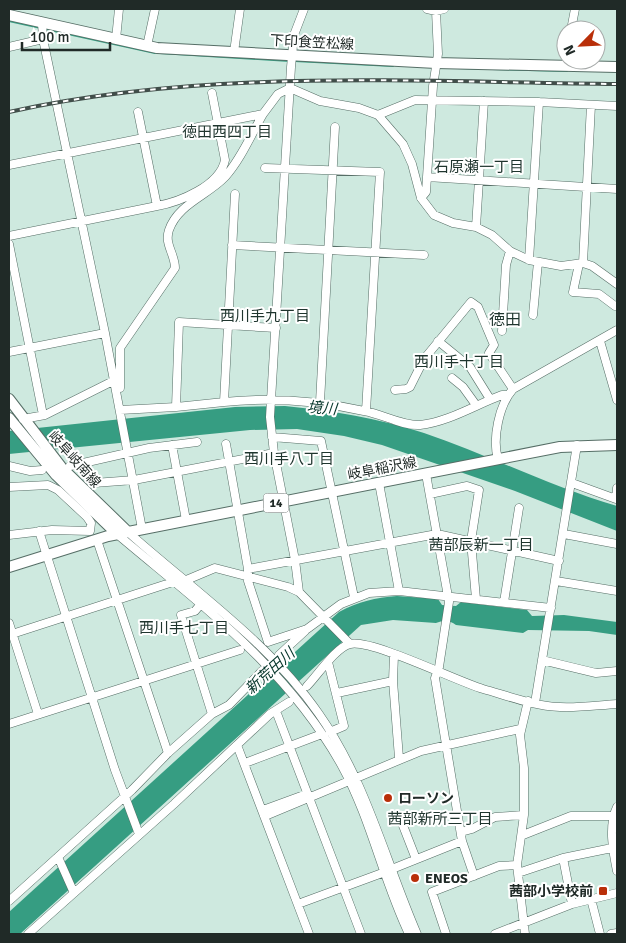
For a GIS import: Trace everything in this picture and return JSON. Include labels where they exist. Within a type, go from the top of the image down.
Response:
[{"type":"main road","name":"下印食笠松線","points":[[9,15],[147,46],[436,64],[556,63]]},
{"type":"main road","name":"岐阜岐南線","points":[[9,399],[44,454],[74,494],[122,533]]},
{"type":"main road","name":"岐阜岐南線","points":[[10,420],[44,454]]},
{"type":"main road","name":"岐阜稲沢線","points":[[9,567],[122,533],[186,520],[497,459],[578,445],[617,445]]},
{"type":"street","points":[[116,39],[119,9]]},
{"type":"street","points":[[147,46],[155,9]]},
{"type":"street","points":[[234,52],[240,9]]},
{"type":"street","points":[[299,592],[296,560],[274,452],[271,400],[291,66],[294,35],[304,9]]},
{"type":"street","points":[[427,9],[436,11],[444,9]]},
{"type":"street","points":[[421,198],[426,192],[432,99],[438,54],[436,11]]},
{"type":"street","points":[[42,23],[43,38],[115,380],[142,529]]},
{"type":"street","points":[[9,47],[43,38]]},
{"type":"street","points":[[117,391],[120,388],[120,348],[175,268],[168,243],[169,231],[184,208],[216,186],[225,176],[263,114],[278,94],[290,88],[320,101],[359,108],[378,115],[404,144],[412,164],[421,198],[434,215],[453,223],[476,227],[492,235],[510,251],[529,260],[561,266],[581,264],[592,266],[617,284]]},
{"type":"street","points":[[9,236],[157,206],[180,200],[197,191],[218,174],[225,160],[212,93]]},
{"type":"street","points":[[378,115],[415,100],[432,99],[617,106]]},
{"type":"street","points":[[476,227],[484,101]]},
{"type":"street","points":[[529,260],[539,102]]},
{"type":"street","points":[[591,105],[581,264],[573,292],[599,294],[615,306]]},
{"type":"street","points":[[138,112],[157,206]]},
{"type":"street","points":[[9,164],[263,114]]},
{"type":"street","points":[[320,402],[335,127]]},
{"type":"street","points":[[265,168],[380,172],[366,411]]},
{"type":"street","points":[[427,177],[617,189]]},
{"type":"street","points":[[224,402],[235,194]]},
{"type":"street","points":[[9,244],[42,410]]},
{"type":"street","points":[[232,245],[424,256]]},
{"type":"street","points":[[502,331],[506,264],[510,251]]},
{"type":"street","points":[[533,314],[538,262]]},
{"type":"street","points":[[395,390],[410,387],[424,359],[469,304],[475,303],[494,346],[489,353],[510,392],[495,444],[497,459]]},
{"type":"street","points":[[176,407],[179,322],[276,328]]},
{"type":"street","points":[[121,412],[224,402],[271,400],[320,402],[366,411],[419,425],[450,416],[510,392],[617,330]]},
{"type":"street","points":[[9,352],[105,333]]},
{"type":"street","points":[[438,341],[470,367],[490,399]]},
{"type":"street","points":[[600,341],[617,400]]},
{"type":"street","points":[[452,378],[463,387],[476,405]]},
{"type":"street","points":[[24,421],[44,415],[115,380]]},
{"type":"street","points":[[272,436],[321,441],[354,597]]},
{"type":"street","points":[[70,466],[128,450],[197,442]]},
{"type":"street","points":[[226,444],[248,572],[268,642],[307,629],[354,597],[369,593],[400,591],[449,599],[504,602],[551,610]]},
{"type":"street","points":[[172,445],[186,520]]},
{"type":"street","points":[[525,934],[517,869],[524,815],[520,730],[531,702],[542,660],[578,445]]},
{"type":"street","points":[[94,483],[134,480],[274,452]]},
{"type":"street","points":[[9,466],[30,471],[42,470]]},
{"type":"street","points":[[430,473],[430,494],[449,599],[446,626],[435,678],[462,841],[474,876]]},
{"type":"street","points":[[379,483],[400,591]]},
{"type":"street","points":[[572,484],[616,499],[617,488]]},
{"type":"street","points":[[9,487],[48,485],[58,490],[91,523],[90,531],[39,531],[9,535]]},
{"type":"street","points":[[430,494],[467,486],[480,490],[471,541],[476,599]]},
{"type":"street","points":[[504,602],[519,508]]},
{"type":"street","points":[[39,531],[124,798],[138,832]]},
{"type":"street","points":[[122,533],[184,581],[275,662],[326,733],[352,779],[388,870],[417,934]]},
{"type":"street","points":[[122,533],[200,605],[275,662]]},
{"type":"street","points":[[248,572],[296,560],[437,534],[559,561]]},
{"type":"street","points":[[564,534],[617,544]]},
{"type":"street","points":[[97,540],[142,682],[168,753]]},
{"type":"street","points":[[184,581],[215,568],[248,572],[299,592],[348,642],[394,655],[438,671],[466,684],[531,702],[563,707],[617,704]]},
{"type":"street","points":[[556,581],[617,591]]},
{"type":"street","points":[[11,635],[173,582]]},
{"type":"street","points":[[200,605],[195,611],[181,616],[212,714]]},
{"type":"street","points":[[9,623],[11,635],[38,714]]},
{"type":"street","points":[[275,662],[307,629]]},
{"type":"street","points":[[307,686],[348,642]]},
{"type":"street","points":[[9,724],[240,650]]},
{"type":"street","points":[[394,655],[392,681],[399,758]]},
{"type":"street","points":[[542,660],[596,672],[617,671]]},
{"type":"street","points":[[244,763],[344,726],[328,662]]},
{"type":"street","points":[[9,901],[59,859],[124,798],[168,753],[212,714],[229,705],[262,671]]},
{"type":"street","points":[[337,693],[392,681]]},
{"type":"street","points":[[28,934],[72,891],[138,832],[174,804],[270,714],[289,702]]},
{"type":"street","points":[[595,705],[617,710]]},
{"type":"street","points":[[276,711],[360,934]]},
{"type":"street","points":[[264,813],[304,795],[308,796],[352,779],[399,758],[445,745],[520,730]]},
{"type":"street","points":[[236,746],[264,813],[309,934]]},
{"type":"street","points":[[617,807],[614,816],[617,872]]},
{"type":"street","points":[[461,832],[472,829],[495,817],[524,815]]},
{"type":"street","points":[[522,835],[571,816],[614,816]]},
{"type":"street","points":[[402,823],[416,859]]},
{"type":"street","points":[[298,904],[462,841]]},
{"type":"street","points":[[446,934],[432,892],[499,866],[517,869],[615,848]]},
{"type":"street","points":[[563,858],[572,904]]},
{"type":"street","points":[[59,859],[72,891]]},
{"type":"street","points":[[388,870],[409,934]]},
{"type":"street","points":[[495,934],[572,904],[617,893]]},
{"type":"street","points":[[591,899],[600,934]]},
{"type":"street","points":[[611,934],[617,933]]},
{"type":"shaded area","points":[[285,406],[372,419],[424,433],[448,442],[568,490],[617,506],[617,531],[515,491],[382,445],[344,436],[297,429],[250,430],[9,454],[9,431],[235,407]]},
{"type":"shaded area","points":[[397,596],[438,599],[442,605],[456,606],[461,602],[527,610],[532,616],[564,615],[617,622],[617,635],[589,631],[528,630],[523,633],[456,625],[446,621],[436,623],[393,620],[361,625],[20,934],[9,934],[9,912],[339,612],[367,601]]},
{"type":"waterway","points":[[9,21],[41,28]]},
{"type":"waterway","points":[[45,29],[155,53]]},
{"type":"waterway","points":[[160,53],[290,61]]},
{"type":"waterway","points":[[295,61],[393,66]]},
{"type":"waterway","points":[[457,68],[567,71]]},
{"type":"railway","points":[[9,112],[84,98],[159,89],[235,83],[388,80],[617,84]]},
{"type":"place","name":"ローソン","points":[[388,798]]},
{"type":"place","name":"ENEOS","points":[[415,878]]},
{"type":"place","name":"茜部小学校前","points":[[603,891]]},
{"type":"district","name":"徳田西四丁目","points":[[227,132]]},
{"type":"district","name":"石原瀬一丁目","points":[[479,167]]},
{"type":"district","name":"西川手九丁目","points":[[265,316]]},
{"type":"district","name":"徳田","points":[[505,319]]},
{"type":"district","name":"西川手十丁目","points":[[459,362]]},
{"type":"district","name":"西川手八丁目","points":[[289,459]]},
{"type":"district","name":"茜部辰新一丁目","points":[[481,545]]},
{"type":"district","name":"西川手七丁目","points":[[184,628]]},
{"type":"district","name":"茜部新所三丁目","points":[[440,819]]},
{"type":"water label","name":"境川","points":[[322,408]]},
{"type":"water label","name":"新荒田川","points":[[270,671]]}]
